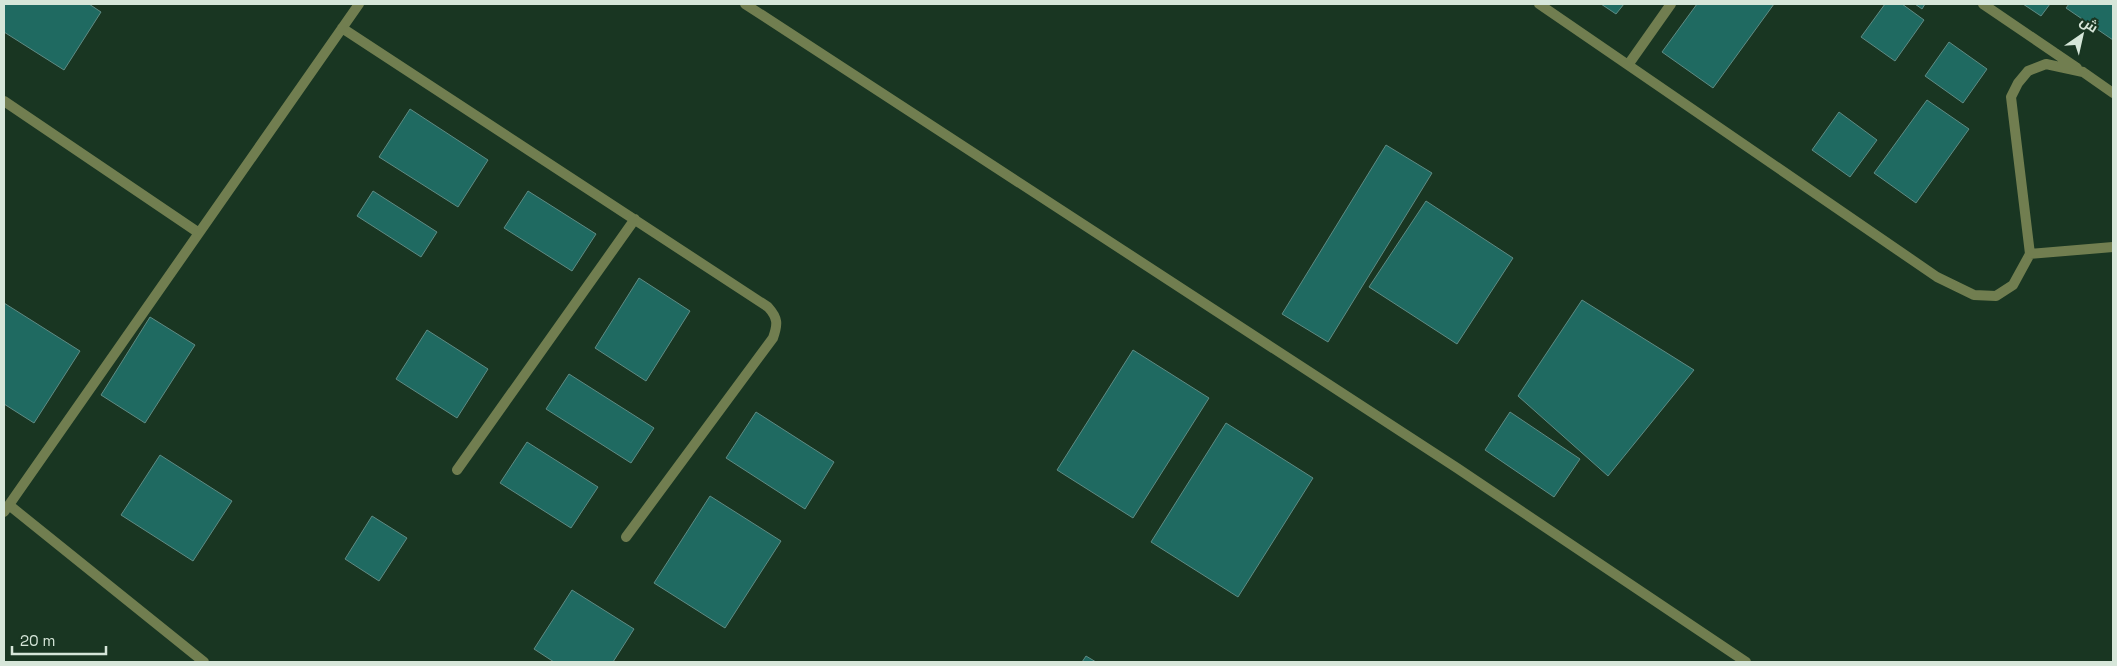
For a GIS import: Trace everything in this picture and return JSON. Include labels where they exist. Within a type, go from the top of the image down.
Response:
[{"type":"street","points":[[204,662],[6,508],[359,4]]},
{"type":"street","points":[[745,4],[1457,468],[1746,662]]},
{"type":"street","points":[[1539,4],[1937,277],[1974,295],[1996,296],[2013,285],[2030,254],[2010,97],[2028,71],[2046,64],[2083,72]]},
{"type":"street","points":[[1628,65],[1671,4]]},
{"type":"street","points":[[1983,4],[2113,94]]},
{"type":"street","points":[[342,28],[768,306],[776,316],[777,326],[773,338],[626,537]]},
{"type":"street","points":[[4,101],[199,233]]},
{"type":"street","points":[[457,470],[634,220]]},
{"type":"street","points":[[2030,254],[2113,247]]},
{"type":"building","points":[[4,4],[89,4],[101,12],[64,70],[4,32]]},
{"type":"building","points":[[1601,4],[1624,4],[1616,14]]},
{"type":"building","points":[[1697,4],[1774,4],[1713,88],[1662,52]]},
{"type":"building","points":[[1885,4],[1902,4],[1924,20],[1895,61],[1861,37]]},
{"type":"building","points":[[1915,4],[1925,4],[1922,9]]},
{"type":"building","points":[[2023,4],[2050,4],[2041,16]]},
{"type":"building","points":[[2069,4],[2113,4],[2113,40],[2066,8]]},
{"type":"building","points":[[1949,42],[1987,69],[1963,103],[1925,76]]},
{"type":"building","points":[[1927,100],[1969,129],[1916,203],[1874,173]]},
{"type":"building","points":[[410,109],[488,160],[458,207],[379,157]]},
{"type":"building","points":[[1839,112],[1877,140],[1850,177],[1812,150]]},
{"type":"building","points":[[1386,145],[1432,173],[1328,342],[1282,314]]},
{"type":"building","points":[[373,191],[437,232],[421,257],[357,216]]},
{"type":"building","points":[[528,191],[596,234],[572,271],[504,228]]},
{"type":"building","points":[[1426,201],[1513,258],[1457,344],[1369,287]]},
{"type":"building","points":[[639,278],[690,311],[646,381],[595,348]]},
{"type":"building","points":[[1582,300],[1694,370],[1608,476],[1518,396]]},
{"type":"building","points":[[4,303],[80,351],[34,423],[4,404]]},
{"type":"building","points":[[150,317],[195,345],[145,423],[101,395]]},
{"type":"building","points":[[427,330],[488,369],[457,418],[396,379]]},
{"type":"building","points":[[1133,350],[1209,398],[1133,518],[1057,470]]},
{"type":"building","points":[[569,374],[654,428],[631,463],[546,409]]},
{"type":"building","points":[[756,412],[834,462],[805,509],[726,458]]},
{"type":"building","points":[[1510,412],[1580,459],[1554,497],[1485,450]]},
{"type":"building","points":[[1226,423],[1313,478],[1238,597],[1151,542]]},
{"type":"building","points":[[527,442],[598,487],[571,528],[500,483]]},
{"type":"building","points":[[160,455],[232,501],[193,561],[121,515]]},
{"type":"building","points":[[710,496],[781,541],[725,628],[654,583]]},
{"type":"building","points":[[372,516],[407,538],[379,581],[345,559]]},
{"type":"building","points":[[572,590],[634,629],[613,662],[554,662],[534,649]]},
{"type":"building","points":[[1086,656],[1096,662],[1082,662]]}]
